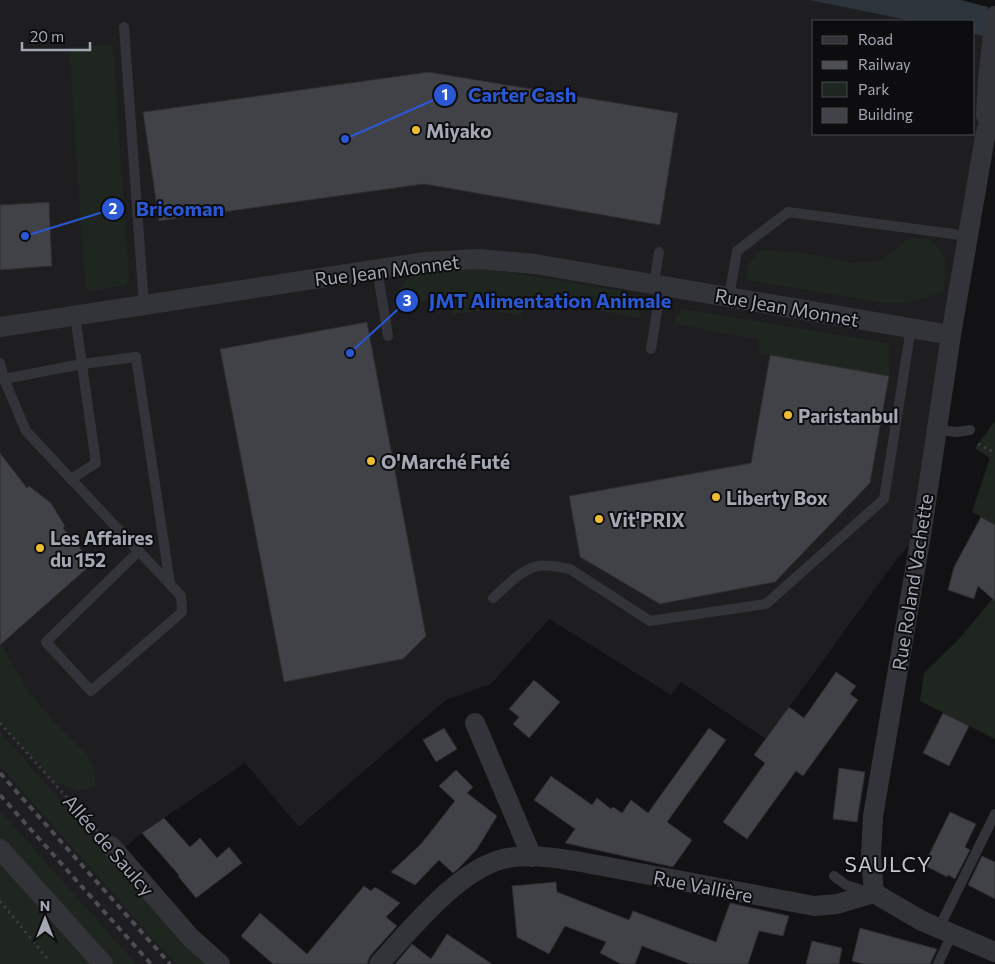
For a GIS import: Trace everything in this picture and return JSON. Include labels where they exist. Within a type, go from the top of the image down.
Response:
[{"type":"street","points":[[985,137],[995,16]]},
{"type":"street","points":[[985,137],[995,100]]},
{"type":"street","name":"Rue Roland Vachette","points":[[874,893],[871,856],[873,816],[922,529],[951,335],[985,137]]},
{"type":"street","name":"Rue Jean Monnet","points":[[0,327],[425,262],[478,259],[535,264],[951,335]]},
{"type":"street","points":[[475,723],[532,857]]},
{"type":"street","name":"Allée de Saulcy","points":[[111,846],[190,937],[220,964]]},
{"type":"street","points":[[0,849],[103,964]]},
{"type":"street","name":"Rue Vallière","points":[[379,964],[422,917],[463,880],[485,865],[506,858],[532,857],[576,861],[814,906],[836,904],[874,893]]},
{"type":"street","points":[[874,893],[922,921],[995,952]]},
{"type":"lane","points":[[124,27],[144,305]]},
{"type":"lane","points":[[729,297],[738,251],[788,212],[968,236]]},
{"type":"lane","points":[[651,348],[659,252]]},
{"type":"lane","points":[[377,269],[388,336]]},
{"type":"lane","points":[[71,479],[96,463],[75,316]]},
{"type":"lane","points":[[493,598],[519,575],[537,566],[554,566],[570,569],[650,621],[766,604],[884,498],[912,328]]},
{"type":"lane","points":[[4,380],[82,364],[136,357],[170,584]]},
{"type":"lane","points":[[0,363],[4,380],[26,432],[182,596],[182,612],[91,691],[46,642],[139,551]]},
{"type":"lane","points":[[937,430],[957,432],[970,430]]},
{"type":"lane","points":[[938,964],[945,931],[995,814]]},
{"type":"lane","points":[[834,876],[846,885],[874,893]]},
{"type":"path","points":[[978,444],[995,453]]},
{"type":"path","name":"Allée de Saulcy","points":[[0,723],[111,846]]},
{"type":"path","points":[[0,901],[47,958]]},
{"type":"shaded area","points":[[0,0],[809,0],[907,20],[812,20],[812,135],[975,135],[975,34],[992,38],[922,529],[893,564],[766,739],[681,682],[671,695],[549,619],[491,684],[446,700],[299,827],[245,763],[142,833],[112,858],[211,964],[111,964],[0,838]]},
{"type":"shaded area","points":[[809,0],[961,0],[988,7],[983,36],[975,34],[975,20],[907,20]]},
{"type":"green space","points":[[113,45],[129,277],[126,285],[88,291],[85,285],[69,47]]},
{"type":"green space","points":[[910,238],[928,239],[946,259],[943,292],[907,303],[884,303],[746,280],[750,263],[762,250],[807,254],[854,263],[871,263],[885,257]]},
{"type":"green space","points":[[472,269],[500,271],[622,291],[635,302],[642,318],[525,298],[521,316],[486,310],[452,315],[449,297],[393,307],[397,292],[408,279],[417,274],[429,271]]},
{"type":"green space","points":[[683,309],[887,343],[890,348],[889,376],[758,353],[759,339],[673,324],[675,318]]},
{"type":"green space","points":[[995,421],[995,525],[972,512],[990,458],[975,448]]},
{"type":"green space","points":[[995,596],[995,739],[920,701],[924,673],[959,639]]},
{"type":"green space","points":[[0,642],[26,688],[56,724],[87,754],[95,772],[95,786],[79,791],[53,781],[0,723]]},
{"type":"green space","points":[[0,732],[166,919],[211,964],[176,964],[0,766]]},
{"type":"green space","points":[[0,811],[136,964],[111,964],[0,838]]},
{"type":"green space","points":[[0,862],[90,964],[0,964]]},
{"type":"building","points":[[428,72],[678,113],[660,225],[424,184],[159,221],[143,112]]},
{"type":"building","points":[[49,202],[52,266],[0,270],[0,205]]},
{"type":"building","points":[[367,322],[426,636],[403,659],[284,682],[220,349]]},
{"type":"building","points":[[770,355],[889,376],[870,483],[775,582],[660,604],[580,557],[569,496],[751,463]]},
{"type":"building","name":"Les Affaires du 152","points":[[0,453],[27,488],[29,486],[51,503],[65,526],[63,528],[93,563],[0,645]]},
{"type":"building","points":[[981,517],[995,525],[995,601],[978,586],[974,599],[948,590],[954,567]]},
{"type":"building","points":[[836,672],[856,686],[850,694],[858,700],[803,776],[796,771],[747,839],[723,822],[765,763],[754,755],[789,707],[804,718]]},
{"type":"building","points":[[534,680],[560,702],[529,738],[513,724],[519,717],[509,709]]},
{"type":"building","points":[[943,713],[969,726],[949,766],[923,753]]},
{"type":"building","points":[[444,728],[457,749],[436,762],[423,740]]},
{"type":"building","points":[[709,728],[726,740],[667,822],[692,840],[673,867],[565,843],[575,829],[534,800],[551,776],[592,805],[597,798],[611,809],[613,807],[622,813],[631,800],[648,813]]},
{"type":"building","points":[[839,768],[865,772],[857,822],[833,819]]},
{"type":"building","points":[[456,770],[473,787],[467,793],[497,816],[477,849],[458,869],[453,873],[439,860],[415,885],[391,872],[421,844],[455,801],[439,786]]},
{"type":"building","points":[[950,812],[976,824],[965,847],[970,850],[955,879],[924,865]]},
{"type":"building","points":[[164,818],[190,847],[200,838],[217,858],[229,847],[242,863],[196,898],[179,875],[142,833]]},
{"type":"building","points":[[982,856],[995,862],[995,899],[968,885]]},
{"type":"building","points":[[556,882],[557,892],[629,920],[633,911],[716,942],[730,903],[789,916],[783,936],[759,931],[748,964],[690,964],[642,946],[635,964],[621,964],[600,953],[606,942],[565,926],[549,954],[517,937],[512,886]]},
{"type":"building","points":[[364,886],[371,891],[375,887],[400,903],[386,917],[397,926],[370,956],[367,964],[273,964],[241,936],[260,913],[307,954]]},
{"type":"building","points":[[860,928],[937,949],[930,964],[863,964],[852,961]]},
{"type":"building","points":[[447,934],[492,964],[395,964],[412,944],[431,959]]},
{"type":"building","points":[[812,941],[842,948],[839,964],[806,964]]},
{"type":"railway","points":[[0,773],[170,964]]},
{"type":"railway","points":[[0,795],[151,964]]},
{"type":"place","name":"Miyako","points":[[416,130]]},
{"type":"place","name":"Carter Cash","points":[[345,139]]},
{"type":"place","name":"Bricoman","points":[[25,236]]},
{"type":"place","name":"JMT Alimentation Animale","points":[[350,353]]},
{"type":"place","name":"Paristanbul","points":[[788,415]]},
{"type":"place","name":"O'Marché Futé","points":[[371,461]]},
{"type":"place","name":"Liberty Box","points":[[716,497]]},
{"type":"place","name":"Vit'PRIX","points":[[599,519]]},
{"type":"place","name":"Les Affaires du 152","points":[[40,548]]},
{"type":"district","name":"SAULCY","points":[[888,863]]}]
